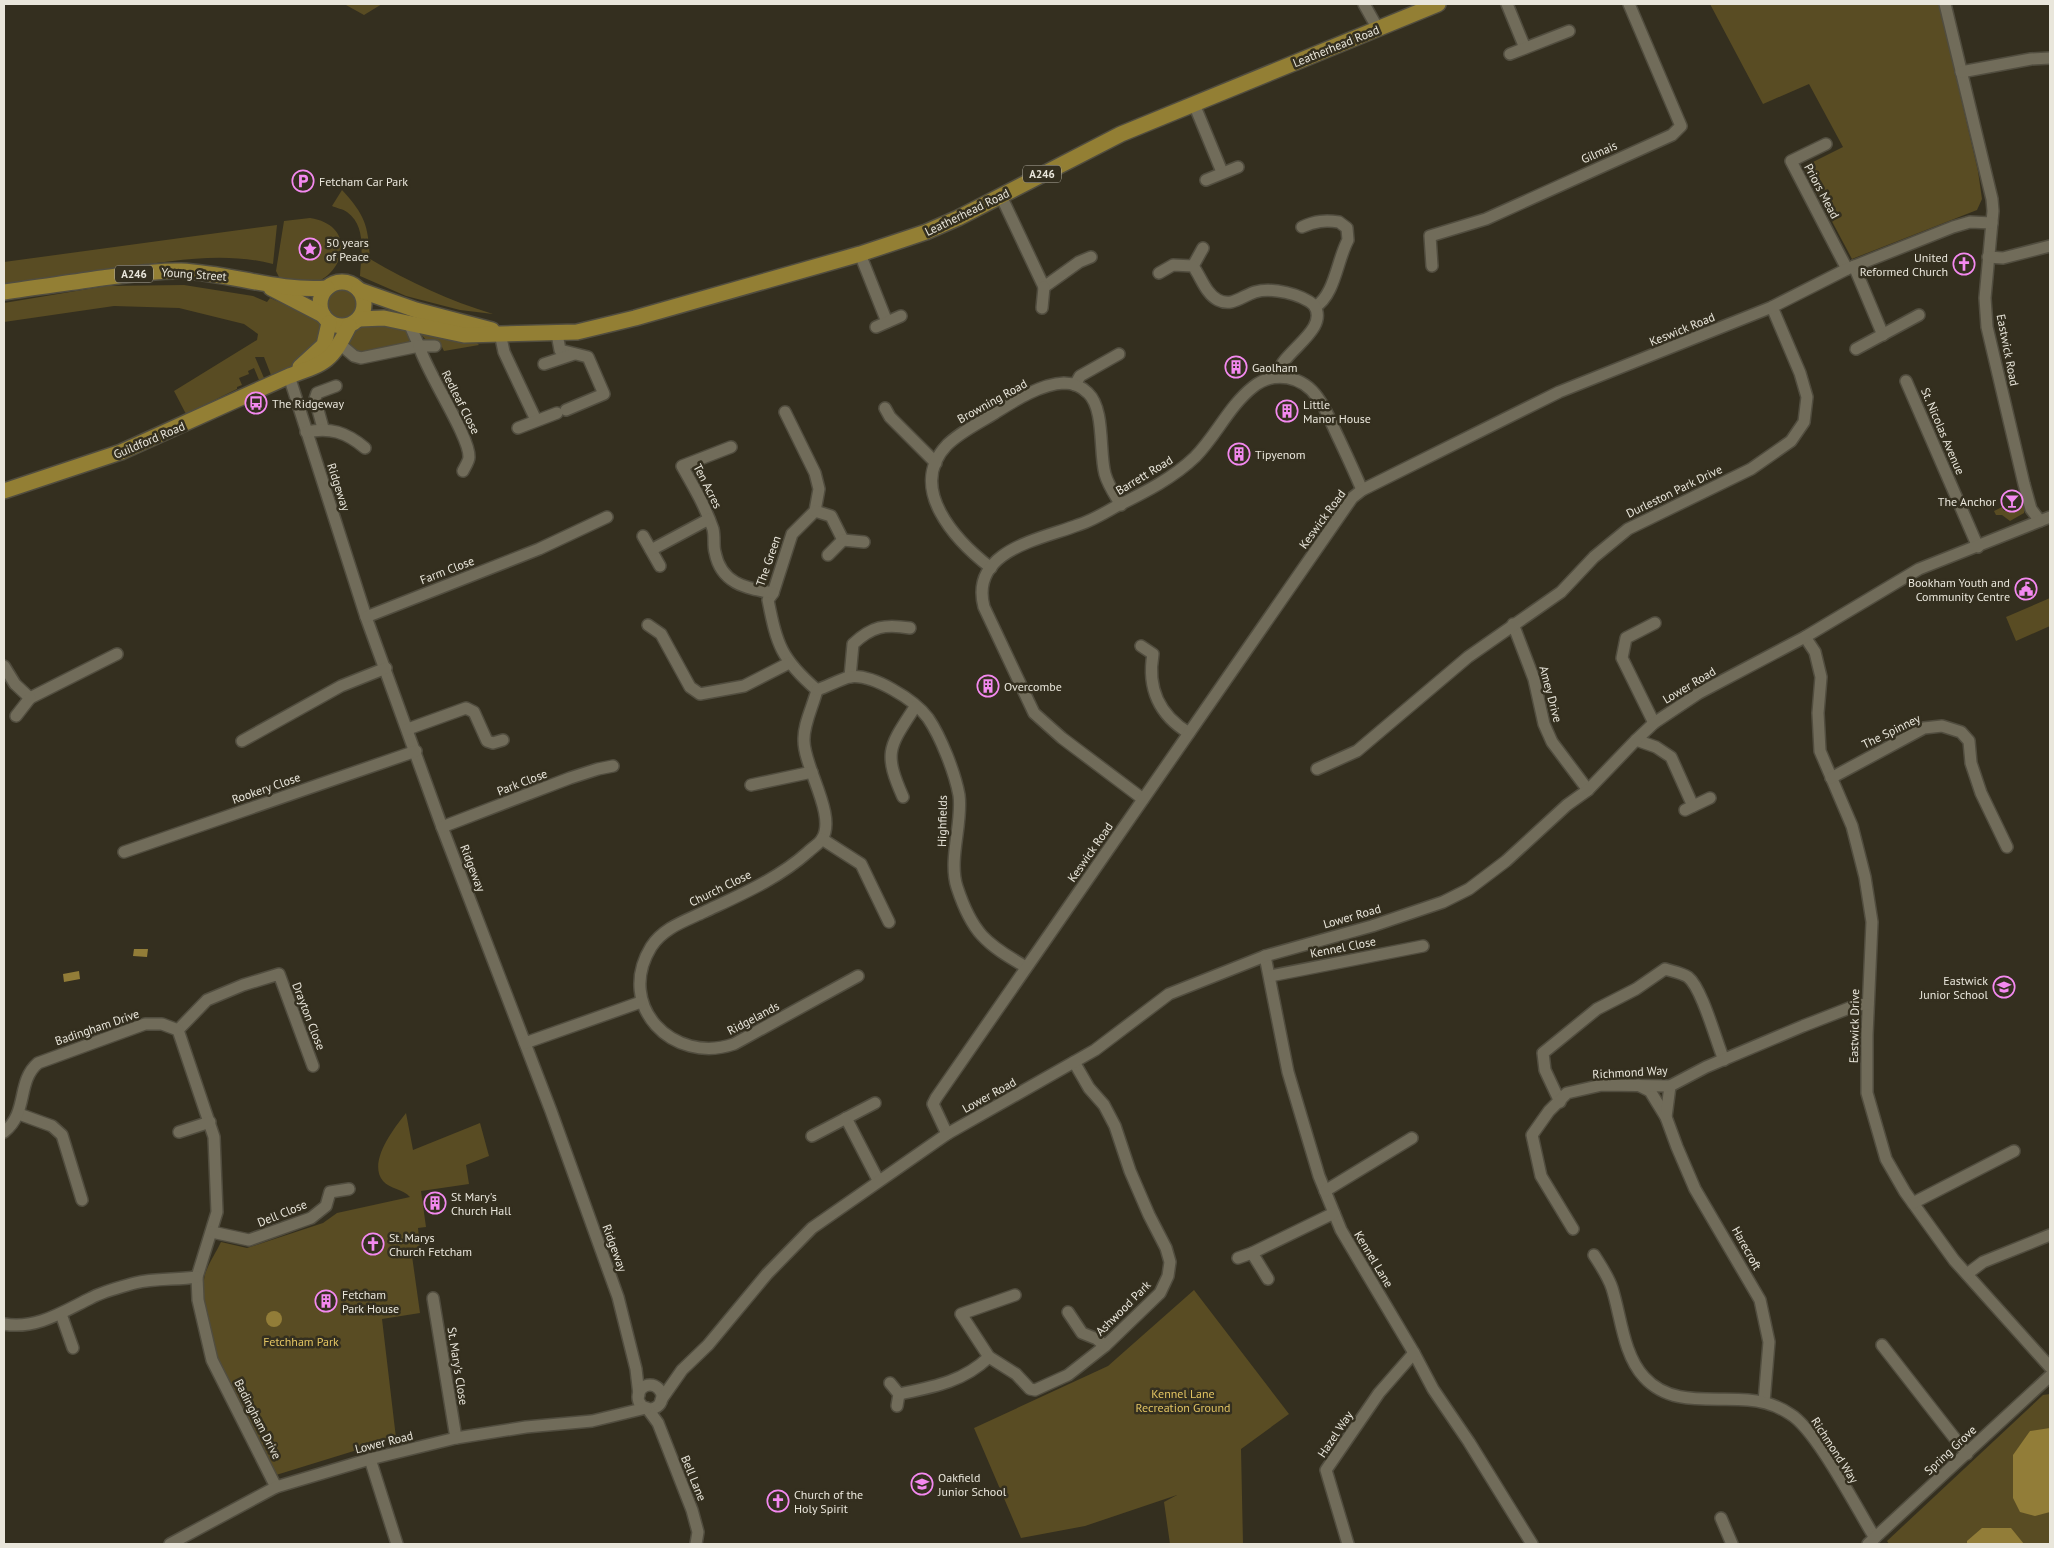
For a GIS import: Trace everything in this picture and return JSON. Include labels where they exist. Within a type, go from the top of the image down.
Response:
[{"type":"main road","name":"Leatherhead Road","points":[[500,333],[557,334],[578,332],[635,318],[860,254],[926,232],[1001,196],[1088,149],[1438,4]]},
{"type":"main road","name":"Young Street","points":[[4,292],[149,272],[208,273],[306,290],[327,288]]},
{"type":"main road","points":[[345,282],[360,290],[364,305],[354,322],[336,326],[326,319],[320,300],[327,288],[336,283],[345,282]]},
{"type":"main road","name":"Young Street","points":[[264,284],[326,319]]},
{"type":"main road","name":"A246","points":[[360,290],[416,310],[466,321],[500,333]]},
{"type":"main road","name":"A246","points":[[354,322],[384,318],[464,335],[500,333]]},
{"type":"main road","name":"Guildford Road","points":[[289,376],[319,352],[328,336],[326,319]]},
{"type":"main road","name":"Guildford Road","points":[[4,491],[120,452],[289,376],[316,367],[332,356],[341,345],[354,322]]},
{"type":"street","points":[[1364,4],[1378,29]]},
{"type":"street","points":[[1507,4],[1525,48]]},
{"type":"street","name":"Gilmais","points":[[1432,266],[1430,236],[1486,219],[1672,135],[1681,126],[1629,4]]},
{"type":"street","name":"Eastwick Road","points":[[1945,4],[1992,199],[1992,223],[1985,298],[1987,327],[2031,509],[2045,519]]},
{"type":"street","points":[[1510,54],[1569,31]]},
{"type":"street","points":[[1961,72],[2031,59],[2050,58]]},
{"type":"street","points":[[1194,104],[1222,172]]},
{"type":"street","name":"Priors Mead","points":[[1826,144],[1791,161],[1850,267]]},
{"type":"street","points":[[1206,180],[1238,166]]},
{"type":"street","points":[[1001,196],[1044,286],[1042,308]]},
{"type":"street","points":[[1302,227],[1316,222],[1332,221],[1339,222],[1348,233],[1348,240],[1332,283],[1324,300],[1315,307]]},
{"type":"street","name":"Keswick Road","points":[[947,1134],[934,1102],[1352,498],[1362,490],[1559,392],[1772,307],[1850,267],[1970,222],[1992,223]]},
{"type":"street","points":[[1988,257],[2003,258],[2050,246]]},
{"type":"street","points":[[1193,266],[1203,248]]},
{"type":"street","points":[[860,254],[887,322]]},
{"type":"street","points":[[1044,286],[1079,262],[1091,257]]},
{"type":"street","points":[[1161,268],[1173,265],[1193,266]]},
{"type":"street","points":[[1193,266],[1214,297],[1224,302],[1232,303],[1255,292],[1266,291],[1298,296],[1315,307],[1318,315],[1313,328],[1281,365],[1277,377],[1295,380],[1304,384],[1318,398],[1362,490]]},
{"type":"street","points":[[1850,267],[1883,335]]},
{"type":"street","name":"Durleston Park Drive","points":[[1317,769],[1357,751],[1442,678],[1513,624],[1567,587],[1594,557],[1628,529],[1751,468],[1775,454],[1799,431],[1806,409],[1806,387],[1772,307]]},
{"type":"street","points":[[876,327],[902,316]]},
{"type":"street","points":[[1856,349],[1919,316]]},
{"type":"street","points":[[409,323],[419,346]]},
{"type":"street","points":[[500,333],[504,352],[536,420]]},
{"type":"street","points":[[518,428],[604,394],[588,357],[560,350],[557,334]]},
{"type":"street","points":[[341,345],[354,356],[361,358],[419,346],[435,346]]},
{"type":"street","name":"Redleaf Close","points":[[419,346],[440,393],[466,442],[470,458],[463,471]]},
{"type":"street","points":[[544,364],[576,354]]},
{"type":"street","points":[[1119,354],[1102,357],[1080,376],[1075,385],[1088,393],[1096,406],[1105,475],[1121,505]]},
{"type":"street","name":"Ridgeway","points":[[289,376],[366,617],[442,827],[525,1043],[618,1297],[636,1369],[638,1396]]},
{"type":"street","name":"Barrett Road","points":[[1143,799],[1055,733],[1034,713],[1005,640],[982,598],[983,584],[991,568],[1008,552],[1028,540],[1078,526],[1121,505],[1179,470],[1204,447],[1247,393],[1259,382],[1277,377]]},
{"type":"street","name":"St. Nicolas Avenue","points":[[1906,381],[1978,547]]},
{"type":"street","name":"Browning Road","points":[[991,568],[962,544],[944,518],[932,487],[936,463],[952,440],[1019,399],[1059,384],[1075,385]]},
{"type":"street","points":[[323,428],[314,402],[316,396],[336,386]]},
{"type":"street","points":[[884,408],[890,417],[936,463]]},
{"type":"street","points":[[785,412],[815,473],[819,488],[815,511],[831,516],[842,540]]},
{"type":"street","points":[[306,432],[323,428],[345,434],[365,448]]},
{"type":"street","name":"Ten Acres","points":[[731,447],[682,466],[709,519],[714,533],[715,555],[724,576],[734,584],[773,593]]},
{"type":"street","name":"The Green","points":[[815,511],[792,534],[773,593],[768,600],[775,638],[789,662],[818,690]]},
{"type":"street","name":"Farm Close","points":[[366,617],[539,549],[607,517]]},
{"type":"street","points":[[651,550],[709,519]]},
{"type":"street","name":"Lower Road","points":[[620,1415],[642,1389],[666,1381],[682,1370],[708,1345],[767,1274],[812,1228],[878,1180],[947,1134],[1074,1062],[1112,1038],[1169,994],[1265,956],[1372,926],[1453,897],[1491,873],[1567,805],[1588,790],[1654,723],[1699,693],[1805,637],[1919,569],[2045,519]]},
{"type":"street","points":[[643,536],[660,566]]},
{"type":"street","points":[[842,540],[864,542]]},
{"type":"street","points":[[828,555],[842,540]]},
{"type":"street","points":[[1654,723],[1622,658],[1626,638],[1655,623]]},
{"type":"street","name":"Amey Drive","points":[[1513,624],[1534,678],[1544,724],[1552,742],[1588,790]]},
{"type":"street","points":[[648,625],[661,634],[690,687],[700,694],[744,686],[789,662]]},
{"type":"street","points":[[850,677],[853,644],[866,632],[894,626],[910,628]]},
{"type":"street","name":"Eastwick Drive","points":[[1805,637],[1815,652],[1821,677],[1818,713],[1820,751],[1852,826],[1865,877],[1872,922],[1868,1004],[1867,1094],[1886,1159],[1913,1203],[1967,1274],[2050,1368]]},
{"type":"street","points":[[1141,646],[1153,649],[1151,676],[1156,696],[1170,720],[1189,733]]},
{"type":"street","points":[[16,716],[30,698],[117,654]]},
{"type":"street","points":[[4,666],[15,684],[30,698]]},
{"type":"street","points":[[242,741],[341,686],[386,668]]},
{"type":"street","name":"Highfields","points":[[818,690],[850,677],[869,678],[898,693],[928,717],[948,758],[959,797],[955,846],[956,885],[980,935],[994,949],[1026,967]]},
{"type":"street","points":[[818,690],[804,736],[804,743],[824,812],[826,830],[822,840],[861,864],[889,922]]},
{"type":"street","points":[[903,797],[892,773],[891,757],[895,737],[915,707]]},
{"type":"street","points":[[408,729],[470,708],[474,712],[487,741],[503,740]]},
{"type":"street","name":"The Spinney","points":[[1832,778],[1924,728],[1942,726],[1961,732],[1969,741],[1971,763],[1981,793],[2007,847]]},
{"type":"street","points":[[1636,740],[1656,747],[1671,757],[1689,808],[1710,798]]},
{"type":"street","name":"Rookery Close","points":[[124,852],[416,751]]},
{"type":"street","name":"Park Close","points":[[442,827],[570,778],[613,766]]},
{"type":"street","points":[[751,785],[812,772]]},
{"type":"street","name":"Church Close","points":[[641,1002],[643,970],[646,958],[662,934],[781,873],[822,840]]},
{"type":"street","name":"Kennel Close","points":[[1270,976],[1423,946]]},
{"type":"street","name":"Kennel Lane","points":[[1265,956],[1288,1072],[1325,1191],[1341,1230],[1414,1353],[1433,1389],[1469,1442],[1532,1544]]},
{"type":"street","points":[[1560,1102],[1545,1070],[1543,1053],[1598,1009],[1636,989],[1665,969],[1688,977],[1703,1000],[1714,1037],[1724,1060]]},
{"type":"street","name":"Drayton Close","points":[[178,1030],[207,1000],[243,985],[279,974],[313,1066]]},
{"type":"street","name":"Ridgelands","points":[[641,1002],[652,1022],[670,1037],[691,1046],[719,1049],[734,1044],[858,976]]},
{"type":"street","points":[[525,1043],[641,1002]]},
{"type":"street","name":"Richmond Way","points":[[1573,1228],[1541,1176],[1532,1136],[1549,1111],[1567,1093],[1602,1085],[1637,1084],[1670,1086],[1803,1026],[1857,1005],[1868,1004]]},
{"type":"street","name":"Badingham Drive","points":[[4,1132],[11,1126],[18,1114],[29,1071],[38,1063],[145,1024],[162,1024],[178,1030],[214,1138],[217,1212],[196,1277],[198,1300],[212,1360],[276,1487]]},
{"type":"street","name":"Ashwood Park","points":[[1014,1295],[961,1314],[989,1358],[1016,1374],[1030,1390],[1035,1390],[1068,1375],[1105,1346],[1160,1292],[1168,1276],[1170,1262],[1166,1248],[1130,1171],[1115,1126],[1104,1105],[1089,1088],[1074,1062]]},
{"type":"street","name":"Harecroft","points":[[1637,1084],[1650,1092],[1666,1117],[1695,1188],[1760,1300],[1769,1342],[1764,1402]]},
{"type":"street","name":"Harecroft","points":[[1666,1117],[1670,1086]]},
{"type":"street","points":[[812,1136],[875,1103]]},
{"type":"street","points":[[18,1114],[52,1126],[62,1135],[82,1200]]},
{"type":"street","points":[[846,1118],[878,1180]]},
{"type":"street","points":[[179,1132],[210,1122]]},
{"type":"street","points":[[1325,1191],[1412,1138]]},
{"type":"street","points":[[1913,1203],[2014,1151]]},
{"type":"street","name":"Dell Close","points":[[212,1232],[250,1240],[311,1218],[326,1206],[330,1192],[349,1189]]},
{"type":"street","points":[[1238,1258],[1334,1213]]},
{"type":"street","points":[[1967,1274],[1983,1262],[2050,1236]]},
{"type":"street","points":[[1252,1253],[1268,1279]]},
{"type":"street","name":"Richmond Way","points":[[1594,1255],[1612,1287],[1631,1356],[1643,1376],[1652,1385],[1679,1396],[1696,1400],[1748,1400],[1764,1402],[1791,1414],[1810,1432],[1872,1541]]},
{"type":"street","points":[[4,1324],[13,1326],[61,1314],[92,1297],[138,1282],[196,1277]]},
{"type":"street","name":"St. Mary's Close","points":[[433,1298],[456,1438]]},
{"type":"street","points":[[1068,1312],[1082,1333],[1096,1339],[1105,1346]]},
{"type":"street","points":[[61,1314],[73,1348]]},
{"type":"street","points":[[1882,1345],[1966,1454]]},
{"type":"street","name":"Hazel Way","points":[[1348,1544],[1326,1470],[1379,1393],[1414,1353]]},
{"type":"street","points":[[898,1394],[955,1381],[989,1358]]},
{"type":"street","name":"Ridgeway","points":[[636,1369],[652,1385]]},
{"type":"street","name":"Lower Road","points":[[172,1544],[276,1487],[370,1459],[456,1438],[526,1428],[574,1424],[654,1408],[661,1402],[682,1370]]},
{"type":"street","name":"Spring Grove","points":[[1872,1541],[2050,1376]]},
{"type":"street","points":[[890,1383],[898,1394],[898,1406]]},
{"type":"street","points":[[652,1385],[659,1389],[661,1402]]},
{"type":"street","points":[[638,1396],[640,1403],[647,1408]]},
{"type":"street","name":"Bell Lane","points":[[658,1423],[661,1402]]},
{"type":"street","name":"Bell Lane","points":[[647,1408],[658,1423],[696,1520],[698,1532],[696,1544]]},
{"type":"street","points":[[370,1459],[397,1544]]},
{"type":"street","points":[[1721,1518],[1732,1544]]},
{"type":"green space","points":[[347,4],[382,4],[364,15]]},
{"type":"green space","points":[[1710,4],[1939,4],[1978,171],[1982,199],[1977,210],[1852,259],[1803,167],[1843,147],[1809,84],[1763,104]]},
{"type":"green space","points":[[342,190],[356,207],[364,222],[367,230],[370,259],[430,290],[493,314],[460,310],[406,296],[360,276],[362,250],[358,225],[347,212],[332,206]]},
{"type":"green space","points":[[310,218],[326,223],[336,232],[341,242],[341,254],[336,265],[329,274],[318,281],[306,284],[279,277],[276,271],[284,221]]},
{"type":"green space","points":[[277,225],[273,264],[235,258],[197,259],[4,285],[4,262]]},
{"type":"green space","points":[[184,285],[253,296],[267,302],[270,298],[317,318],[321,324],[316,346],[301,361],[271,375],[264,357],[255,357],[264,378],[259,380],[254,368],[248,371],[249,374],[239,378],[242,385],[237,387],[237,389],[186,414],[174,391],[257,340],[258,334],[244,324],[179,308],[114,306],[4,322],[4,303],[106,286]]},
{"type":"green space","points":[[343,289],[349,290],[357,298],[357,310],[349,318],[343,319],[337,318],[329,310],[328,304],[329,298],[337,290]]},
{"type":"green space","points":[[374,322],[405,328],[412,339],[410,344],[360,353],[347,346],[353,329]]},
{"type":"green space","points":[[417,330],[475,341],[479,345],[444,351],[441,345],[426,340]]},
{"type":"green space","points":[[2024,504],[2024,513],[2010,521],[2002,515],[1996,515],[1994,511],[2002,507],[2004,511]]},
{"type":"green space","points":[[2050,598],[2050,626],[2016,641],[2006,617]]},
{"type":"green space","name":"Fetchham Park","points":[[406,1113],[413,1150],[480,1123],[489,1156],[466,1165],[469,1184],[421,1191],[426,1227],[418,1228],[420,1248],[412,1256],[420,1313],[382,1319],[396,1438],[276,1475],[227,1380],[208,1329],[204,1304],[206,1271],[221,1242],[247,1248],[323,1223],[337,1213],[410,1197],[383,1181],[379,1173],[378,1164],[384,1145]]},
{"type":"green space","name":"Kennel Lane Recreation Ground","points":[[1194,1290],[1289,1414],[1241,1449],[1243,1544],[1170,1544],[1164,1502],[1177,1495],[1085,1526],[1021,1538],[974,1428],[1108,1366]]},
{"type":"green space","points":[[2050,1394],[2050,1544],[1889,1544],[1887,1541],[2043,1395]]},
{"type":"shaded area","points":[[134,949],[148,949],[147,957],[133,956]]},
{"type":"shaded area","points":[[79,971],[80,979],[64,982],[63,974]]},
{"type":"shaded area","points":[[274,1311],[282,1319],[274,1327],[266,1319]]},
{"type":"shaded area","points":[[2050,1428],[2050,1512],[2035,1516],[2020,1512],[2013,1498],[2013,1455],[2030,1431]]},
{"type":"shaded area","points":[[1982,1528],[2011,1528],[2024,1544],[1967,1544],[1967,1541]]},
{"type":"place","name":"Fetcham Car Park","points":[[303,181]]},
{"type":"place","name":"50 years of Peace","points":[[310,249]]},
{"type":"place","name":"United Reformed Church","points":[[1964,264]]},
{"type":"place","name":"Gaolham","points":[[1236,367]]},
{"type":"place","name":"The Ridgeway","points":[[256,403]]},
{"type":"place","name":"Little Manor House","points":[[1287,411]]},
{"type":"place","name":"Tipyenom","points":[[1239,454]]},
{"type":"place","name":"The Anchor","points":[[2012,501]]},
{"type":"place","name":"Bookham Youth and Community Centre","points":[[2026,589]]},
{"type":"place","name":"Overcombe","points":[[988,686]]},
{"type":"place","name":"Eastwick Junior School","points":[[2004,987]]},
{"type":"place","name":"St Mary's Church Hall","points":[[435,1203]]},
{"type":"place","name":"St. Marys Church Fetcham","points":[[373,1244]]},
{"type":"place","name":"Fetcham Park House","points":[[326,1301]]},
{"type":"place","name":"Oakfield Junior School","points":[[922,1484]]},
{"type":"place","name":"Church of the Holy Spirit","points":[[778,1501]]}]
